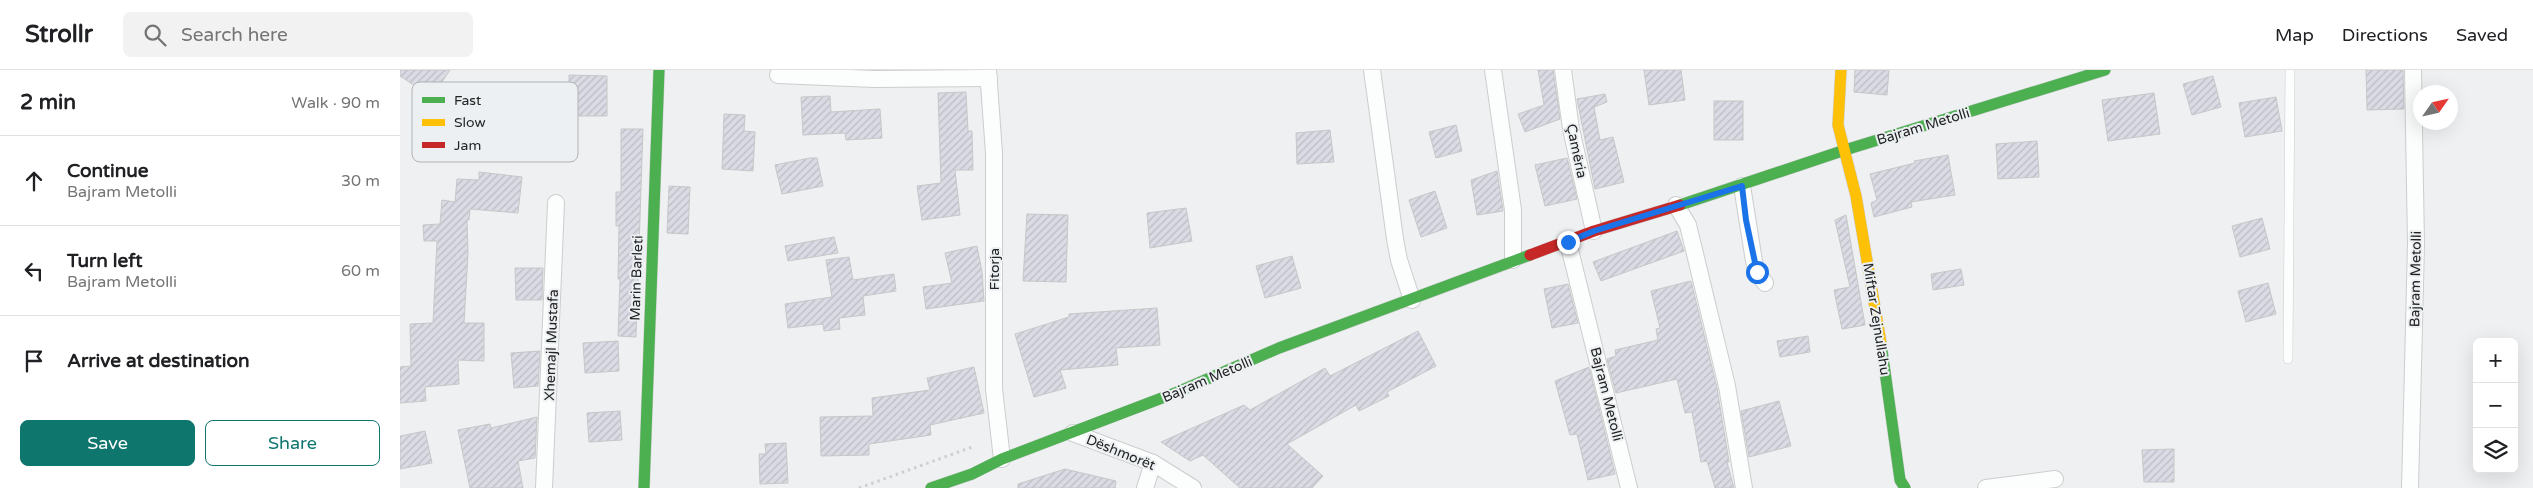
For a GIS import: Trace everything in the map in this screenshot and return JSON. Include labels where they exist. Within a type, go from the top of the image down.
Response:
[{"type":"main road","name":"Marin Barleti","points":[[644,488],[659,70]]},
{"type":"main road","name":"Miftar Zejnullahu","points":[[1841,70],[1838,125],[1845,150],[1876,304],[1900,480],[1906,488]]},
{"type":"main road","name":"Bajram Metolli","points":[[1002,459],[1073,433],[1279,348],[1594,231],[1742,186],[1845,150],[2105,70]]},
{"type":"main road","points":[[931,488],[973,481],[1002,459]]},
{"type":"street","points":[[1372,70],[1395,239],[1412,300]]},
{"type":"street","points":[[1493,70],[1513,210],[1513,260]]},
{"type":"street","name":"Çamëria","points":[[1563,70],[1571,128],[1594,231]]},
{"type":"street","name":"Bajram Metolli","points":[[2410,488],[2416,244],[2413,70]]},
{"type":"street","name":"Fitorja","points":[[778,75],[874,79],[988,74],[994,153],[994,389],[1002,459]]},
{"type":"street","points":[[1742,186],[1754,261],[1757,272],[1765,284]]},
{"type":"street","name":"Xhemajl Mustafa","points":[[544,488],[556,203]]},
{"type":"street","points":[[1676,205],[1688,225],[1727,386],[1744,488]]},
{"type":"street","name":"Bajram Metolli","points":[[1568,242],[1629,488]]},
{"type":"street","name":"Dëshmorët","points":[[1073,433],[1153,463],[1193,488]]},
{"type":"street","points":[[1145,488],[1153,463]]},
{"type":"street","points":[[1986,488],[2055,479]]},
{"type":"lane","points":[[2288,359],[2290,70]]},
{"type":"path","points":[[859,488],[999,437]]},
{"type":"building","points":[[400,70],[450,70],[442,82],[412,82],[412,84],[400,76]]},
{"type":"building","points":[[1538,70],[1553,70],[1560,119],[1525,132],[1518,114],[1544,105]]},
{"type":"building","points":[[1644,70],[1681,70],[1685,100],[1649,105]]},
{"type":"building","points":[[1855,70],[1889,70],[1887,95],[1854,92]]},
{"type":"building","points":[[2366,70],[2403,70],[2404,109],[2367,110]]},
{"type":"building","points":[[569,75],[607,76],[607,116],[578,116],[578,82],[569,82]]},
{"type":"building","points":[[2213,76],[2221,107],[2192,115],[2183,84]]},
{"type":"building","points":[[966,92],[968,131],[972,131],[973,170],[955,170],[960,215],[922,220],[917,186],[941,183],[938,93]]},
{"type":"building","points":[[2154,93],[2160,134],[2108,141],[2102,100]]},
{"type":"building","points":[[1605,94],[1607,102],[1594,107],[1600,140],[1613,137],[1624,182],[1595,189],[1577,99]]},
{"type":"building","points":[[830,96],[831,112],[880,109],[882,138],[846,140],[845,133],[803,135],[801,97]]},
{"type":"building","points":[[2276,97],[2282,131],[2245,137],[2239,103]]},
{"type":"building","points":[[1714,101],[1743,101],[1743,140],[1714,140]]},
{"type":"building","points":[[724,114],[745,115],[744,131],[755,132],[753,171],[722,169]]},
{"type":"building","points":[[1456,125],[1462,151],[1436,158],[1429,132]]},
{"type":"building","points":[[621,129],[643,129],[636,337],[618,336],[620,279],[618,279],[619,226],[616,226],[616,192],[621,192]]},
{"type":"building","points":[[1330,130],[1334,162],[1297,164],[1296,133]]},
{"type":"building","points":[[2037,141],[2039,177],[1998,179],[1996,144]]},
{"type":"building","points":[[1948,155],[1955,195],[1911,202],[1912,207],[1874,217],[1871,203],[1877,200],[1870,174],[1915,163],[1914,161]]},
{"type":"building","points":[[817,158],[823,186],[782,194],[775,165]]},
{"type":"building","points":[[1567,158],[1577,199],[1545,206],[1535,165]]},
{"type":"building","points":[[1497,171],[1503,211],[1477,215],[1471,180]]},
{"type":"building","points":[[479,172],[522,177],[518,213],[470,209],[469,220],[467,220],[468,254],[464,323],[484,323],[484,361],[458,360],[459,384],[425,387],[426,401],[400,403],[400,367],[411,366],[410,324],[433,323],[437,241],[424,241],[423,225],[440,224],[442,200],[455,202],[457,179],[479,180]]},
{"type":"building","points":[[669,186],[690,187],[688,234],[667,233]]},
{"type":"building","points":[[1435,191],[1447,228],[1421,237],[1409,200]]},
{"type":"building","points":[[1186,208],[1192,241],[1150,248],[1147,213]]},
{"type":"building","points":[[1027,214],[1068,215],[1066,282],[1023,281]]},
{"type":"building","points":[[1846,215],[1865,325],[1842,329],[1834,290],[1850,287],[1835,220]]},
{"type":"building","points":[[2262,218],[2270,249],[2240,257],[2232,226]]},
{"type":"building","points":[[1677,231],[1684,251],[1601,281],[1593,262]]},
{"type":"building","points":[[834,237],[838,253],[788,261],[785,246]]},
{"type":"building","points":[[977,246],[982,272],[984,301],[926,309],[923,287],[952,283],[945,253]]},
{"type":"building","points":[[1292,256],[1301,288],[1265,298],[1256,266]]},
{"type":"building","points":[[849,257],[853,280],[894,274],[896,291],[863,296],[865,315],[839,318],[840,329],[824,331],[823,324],[788,328],[785,304],[832,297],[826,260]]},
{"type":"building","points":[[515,268],[543,268],[542,300],[516,300]]},
{"type":"building","points":[[1961,269],[1964,285],[1933,290],[1931,274]]},
{"type":"building","points":[[1691,281],[1717,388],[1729,462],[1727,462],[1734,488],[1715,488],[1707,461],[1701,462],[1692,412],[1685,413],[1677,379],[1616,393],[1607,359],[1616,356],[1615,350],[1658,340],[1656,329],[1660,328],[1651,291]]},
{"type":"building","points":[[2268,283],[2276,314],[2246,322],[2238,291]]},
{"type":"building","points":[[1568,284],[1578,323],[1552,328],[1544,289]]},
{"type":"building","points":[[1157,308],[1160,345],[1116,348],[1118,365],[1060,370],[1066,388],[1034,397],[1015,334],[1069,317],[1069,314]]},
{"type":"building","points":[[1418,331],[1436,366],[1387,392],[1389,396],[1359,411],[1356,405],[1287,444],[1323,476],[1312,488],[1240,488],[1203,455],[1190,461],[1161,442],[1244,405],[1250,410],[1325,368],[1330,376]]},
{"type":"building","points":[[1808,336],[1810,352],[1780,357],[1777,341]]},
{"type":"building","points":[[618,341],[619,371],[585,373],[583,343]]},
{"type":"building","points":[[540,351],[538,386],[514,388],[511,353]]},
{"type":"building","points":[[974,367],[984,413],[930,425],[931,435],[869,444],[869,455],[821,456],[820,417],[873,416],[872,398],[930,390],[927,378]]},
{"type":"building","points":[[1589,367],[1615,474],[1588,480],[1577,434],[1570,435],[1555,381]]},
{"type":"building","points":[[1779,401],[1791,446],[1749,457],[1741,411]]},
{"type":"building","points":[[620,411],[622,440],[589,442],[587,413]]},
{"type":"building","points":[[537,417],[535,458],[518,461],[523,488],[470,488],[458,430],[490,424],[491,428]]},
{"type":"building","points":[[425,431],[432,463],[400,469],[400,436]]},
{"type":"building","points":[[786,443],[788,483],[760,484],[759,454],[766,454],[765,444]]},
{"type":"building","points":[[2174,449],[2174,482],[2144,482],[2142,450]]},
{"type":"building","points":[[1065,469],[1116,481],[1115,488],[1018,488],[1018,484]]},
{"type":"traffic: fast","points":[[644,488],[659,70]]},
{"type":"traffic: fast","points":[[1680,205],[1845,150],[2105,70]]},
{"type":"traffic: fast","points":[[931,488],[972,474],[1002,459],[1175,393],[1279,348],[1530,255]]},
{"type":"traffic: fast","points":[[1881,343],[1900,480],[1905,488]]},
{"type":"traffic: slow","points":[[1841,70],[1838,125],[1856,196],[1881,343]]},
{"type":"traffic: jam","points":[[1530,255],[1594,231],[1680,205]]},
{"type":"route","points":[[1568,242],[1594,231],[1742,186],[1746,220],[1757,272]]}]
